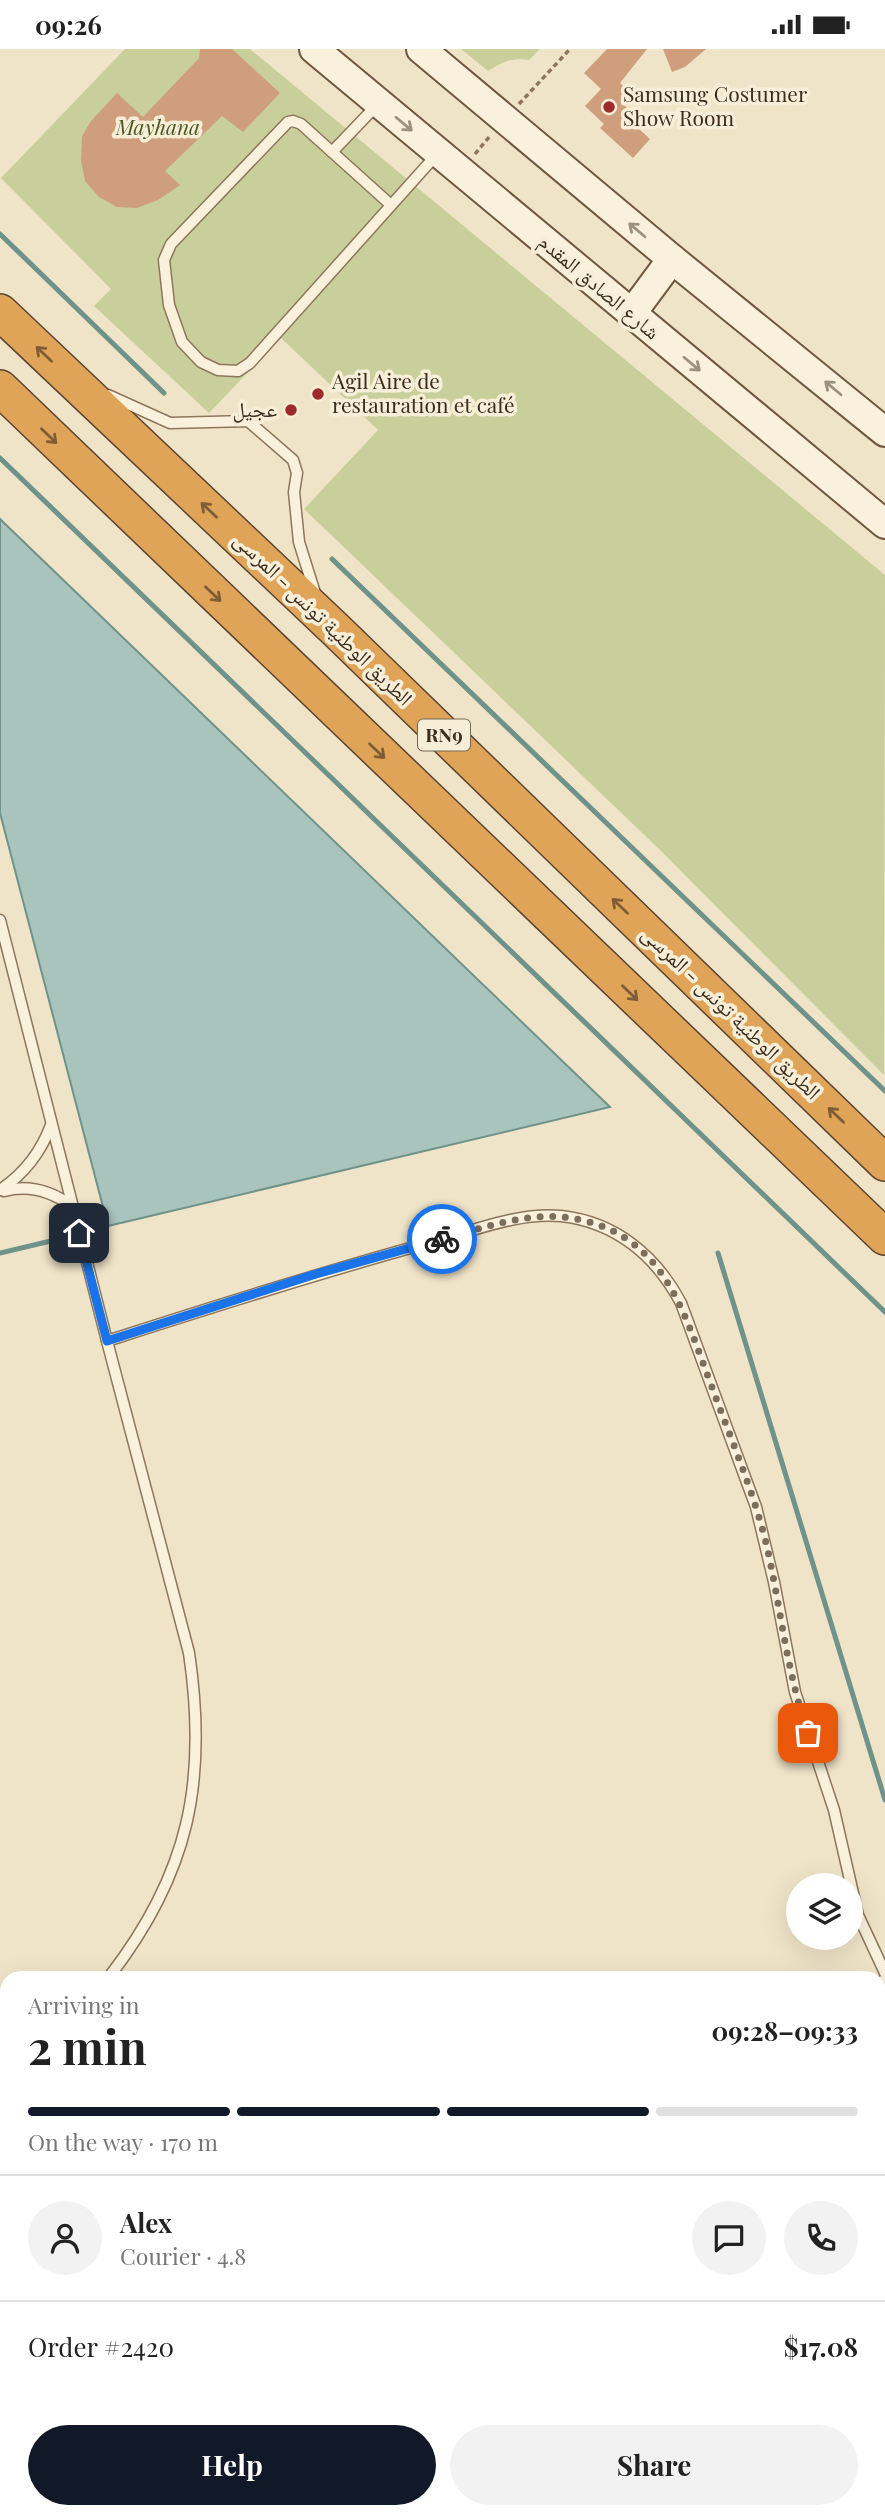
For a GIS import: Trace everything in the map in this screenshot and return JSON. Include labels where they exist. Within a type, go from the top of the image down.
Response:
[{"type":"highway","name":"الطريق الوطنية تونس - المرسى","points":[[0,312],[336,630],[885,1163]]},
{"type":"highway","name":"RN9","points":[[0,389],[885,1237]]},
{"type":"main road","name":"شارع الصادق المقدم","points":[[314,49],[885,524]]},
{"type":"main road","points":[[421,49],[672,259],[885,432]]},
{"type":"main road","points":[[632,313],[672,259]]},
{"type":"lane","points":[[332,152],[379,103]]},
{"type":"lane","points":[[391,205],[301,124],[288,122],[171,244],[164,260],[169,305],[182,342],[201,362],[218,370],[238,371],[250,363],[391,205],[438,152]]},
{"type":"lane","points":[[71,380],[170,423],[248,421],[293,460],[297,473],[294,492],[299,542],[315,594],[336,630]]},
{"type":"lane","points":[[0,920],[189,1653],[197,1704],[197,1742],[191,1805],[178,1854],[159,1901],[134,1945],[114,1971]]},
{"type":"lane","points":[[0,1191],[35,1158],[52,1124]]},
{"type":"lane","points":[[0,1191],[35,1189],[55,1195],[72,1206]]},
{"type":"lane","points":[[107,1341],[316,1274],[524,1217],[561,1216],[596,1224],[646,1254],[671,1285],[681,1303],[746,1473],[766,1545],[795,1692],[834,1810],[859,1915],[884,1971]]},
{"type":"green space","name":"Mayhana","points":[[125,49],[250,49],[885,575],[884,1075],[661,851],[304,509],[378,430],[281,338],[209,413],[94,306],[111,289],[1,178]]},
{"type":"green space","points":[[461,49],[540,49],[529,60],[507,61],[488,71]]},
{"type":"water","points":[[0,519],[610,1107],[108,1226],[0,813]]},
{"type":"building","points":[[200,49],[232,49],[280,93],[243,132],[222,116],[165,171],[180,185],[158,200],[137,208],[117,207],[99,197],[85,181],[81,160],[82,136],[91,121],[117,93],[143,117],[199,58]]},
{"type":"building","points":[[607,49],[647,49],[620,83],[633,95],[624,105],[644,124],[639,129],[650,139],[633,158],[600,128],[604,124],[585,106],[601,89],[584,73]]},
{"type":"building","points":[[663,49],[706,49],[685,67],[672,72]]},
{"type":"waterway","points":[[0,234],[164,393]]},
{"type":"waterway","points":[[0,458],[885,1312]]},
{"type":"waterway","points":[[332,559],[885,1091]]},
{"type":"waterway","points":[[0,1253],[55,1240]]},
{"type":"waterway","points":[[718,1253],[885,1800]]},
{"type":"way so far","points":[[442,1239],[524,1217],[561,1216],[596,1224],[613,1232],[646,1254],[660,1269],[681,1303],[751,1490],[775,1583],[788,1664],[808,1733]]},
{"type":"place","name":"Samsung Costumer Show Room","points":[[609,107]]},
{"type":"place","name":"Agil Aire de restauration et café","points":[[318,394]]},
{"type":"place","name":"عجيل","points":[[291,410]]},
{"type":"route","points":[[79,1233],[107,1341],[316,1274],[442,1239]]}]
